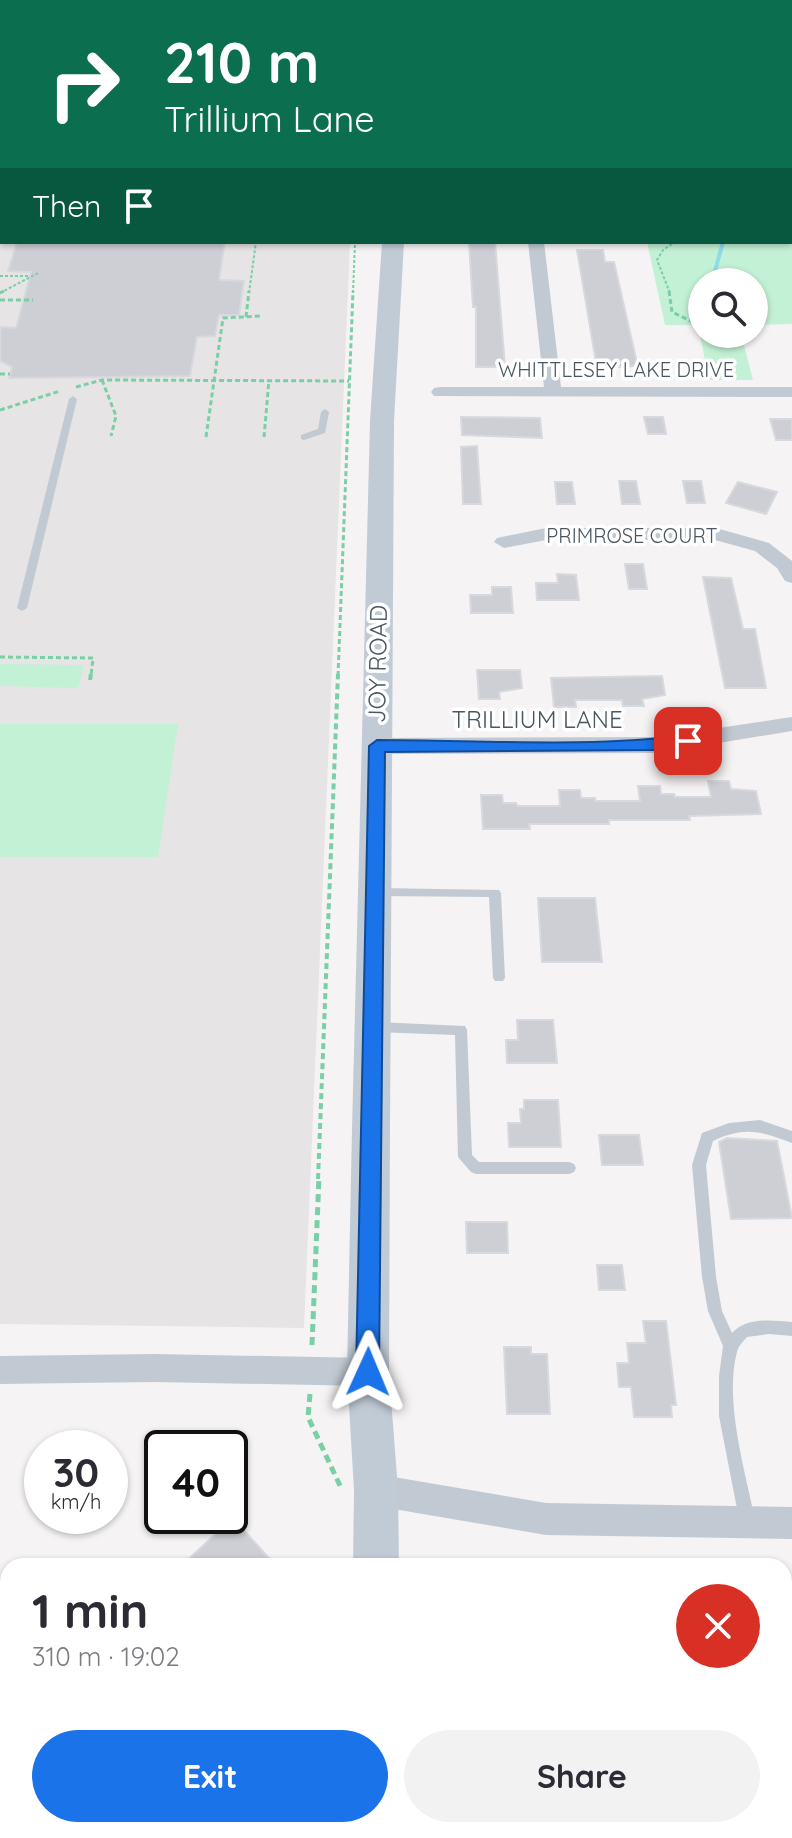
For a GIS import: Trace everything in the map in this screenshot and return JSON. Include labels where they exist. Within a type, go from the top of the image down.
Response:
[{"type":"street","name":"JOY ROAD","points":[[374,1558],[360,1492],[368,1372],[382,421],[393,244]]},
{"type":"street","points":[[536,244],[553,392]]},
{"type":"street","name":"WHITTLESEY LAKE DRIVE","points":[[440,392],[792,392]]},
{"type":"street","name":"PRIMROSE COURT","points":[[504,542],[546,534],[716,534],[762,547],[784,564],[792,577]]},
{"type":"street","name":"TRILLIUM LANE","points":[[377,746],[658,745],[792,724]]},
{"type":"street","points":[[0,1370],[155,1368],[368,1372]]},
{"type":"street","points":[[360,1492],[546,1519],[792,1523]]},
{"type":"lane","points":[[22,608],[73,399]]},
{"type":"lane","points":[[304,437],[322,431],[325,412]]},
{"type":"lane","points":[[375,892],[495,893],[499,978]]},
{"type":"lane","points":[[372,1027],[461,1030],[465,1157],[476,1168],[569,1168]]},
{"type":"lane","points":[[748,1522],[727,1416],[726,1376],[730,1346],[715,1311],[699,1165],[707,1137],[730,1126],[759,1124],[792,1137]]},
{"type":"lane","points":[[730,1346],[743,1331],[769,1327],[792,1329]]},
{"type":"path","points":[[246,317],[256,244]]},
{"type":"path","points":[[355,244],[308,1417],[360,1492]]},
{"type":"path","points":[[672,244],[663,250],[657,260],[669,289],[672,312],[688,320]]},
{"type":"path","points":[[0,293],[40,272]]},
{"type":"path","points":[[0,276],[32,276]]},
{"type":"path","points":[[0,300],[33,300]]},
{"type":"path","points":[[206,437],[223,318],[261,316]]},
{"type":"path","points":[[0,374],[10,374]]},
{"type":"path","points":[[0,410],[102,380],[349,381]]},
{"type":"path","points":[[102,380],[116,416],[111,436]]},
{"type":"path","points":[[264,437],[269,380]]},
{"type":"path","points":[[0,657],[93,658],[90,680]]},
{"type":"shaded area","points":[[0,244],[350,244],[304,1328],[0,1324]]},
{"type":"green space","points":[[647,244],[792,244],[792,324],[768,325],[768,268],[688,268],[688,325],[665,325]]},
{"type":"green space","points":[[703,348],[745,348],[753,380],[709,380]]},
{"type":"green space","points":[[0,664],[84,665],[78,688],[0,686]]},
{"type":"green space","points":[[0,724],[178,724],[158,857],[0,857]]},
{"type":"building","points":[[16,244],[225,244],[219,280],[244,281],[239,315],[219,315],[215,336],[197,337],[190,376],[9,378],[12,367],[0,361],[0,327],[16,328],[31,272],[8,271]]},
{"type":"building","points":[[469,244],[495,244],[505,367],[476,367],[476,307],[473,307]]},
{"type":"building","points":[[577,250],[603,250],[605,262],[614,262],[637,363],[635,366],[597,368]]},
{"type":"building","points":[[461,417],[540,418],[542,438],[462,435]]},
{"type":"building","points":[[644,417],[663,417],[666,434],[648,434]]},
{"type":"building","points":[[770,419],[792,419],[792,440],[776,440]]},
{"type":"building","points":[[477,446],[481,504],[463,504],[461,447]]},
{"type":"building","points":[[619,481],[636,481],[640,504],[622,504]]},
{"type":"building","points":[[683,481],[701,481],[705,503],[687,503]]},
{"type":"building","points":[[555,482],[572,482],[575,504],[557,504]]},
{"type":"building","points":[[738,482],[777,492],[766,514],[726,503]]},
{"type":"building","points":[[625,564],[643,564],[647,589],[629,589]]},
{"type":"building","points":[[557,574],[576,575],[579,600],[537,600],[536,583],[558,583]]},
{"type":"building","points":[[703,577],[731,578],[743,629],[755,629],[766,688],[725,688]]},
{"type":"building","points":[[492,587],[511,587],[513,613],[471,613],[470,595],[492,595]]},
{"type":"building","points":[[477,670],[520,670],[522,688],[499,692],[500,699],[479,699]]},
{"type":"building","points":[[662,676],[665,695],[642,699],[644,706],[623,706],[622,700],[575,700],[576,707],[554,707],[551,678]]},
{"type":"building","points":[[708,781],[729,781],[731,789],[756,791],[761,814],[689,816],[690,820],[609,820],[609,824],[529,824],[530,829],[483,829],[481,795],[502,795],[503,803],[516,803],[517,806],[560,806],[559,790],[580,790],[581,798],[595,798],[595,801],[640,801],[638,786],[660,786],[661,794],[674,794],[675,797],[711,797]]},
{"type":"building","points":[[538,898],[595,898],[602,962],[542,962]]},
{"type":"building","points":[[517,1020],[553,1020],[557,1063],[507,1063],[506,1040],[518,1040]]},
{"type":"building","points":[[524,1100],[558,1100],[561,1147],[509,1147],[508,1123],[521,1123],[520,1109],[524,1109]]},
{"type":"building","points":[[599,1135],[639,1135],[643,1165],[602,1165]]},
{"type":"building","points":[[727,1138],[777,1141],[792,1218],[731,1219],[719,1142]]},
{"type":"building","points":[[466,1222],[507,1222],[508,1253],[467,1253]]},
{"type":"building","points":[[597,1265],[622,1265],[625,1290],[599,1290]]},
{"type":"building","points":[[643,1321],[666,1321],[676,1405],[671,1405],[672,1417],[634,1417],[631,1387],[619,1387],[617,1363],[629,1363],[627,1343],[646,1343]]},
{"type":"building","points":[[504,1347],[531,1347],[531,1354],[547,1354],[550,1414],[507,1414]]},
{"type":"building","points":[[216,1534],[247,1534],[269,1558],[190,1558]]},
{"type":"waterway","points":[[716,268],[722,244]]},
{"type":"route","points":[[368,1372],[377,746],[658,745],[688,741]]}]
